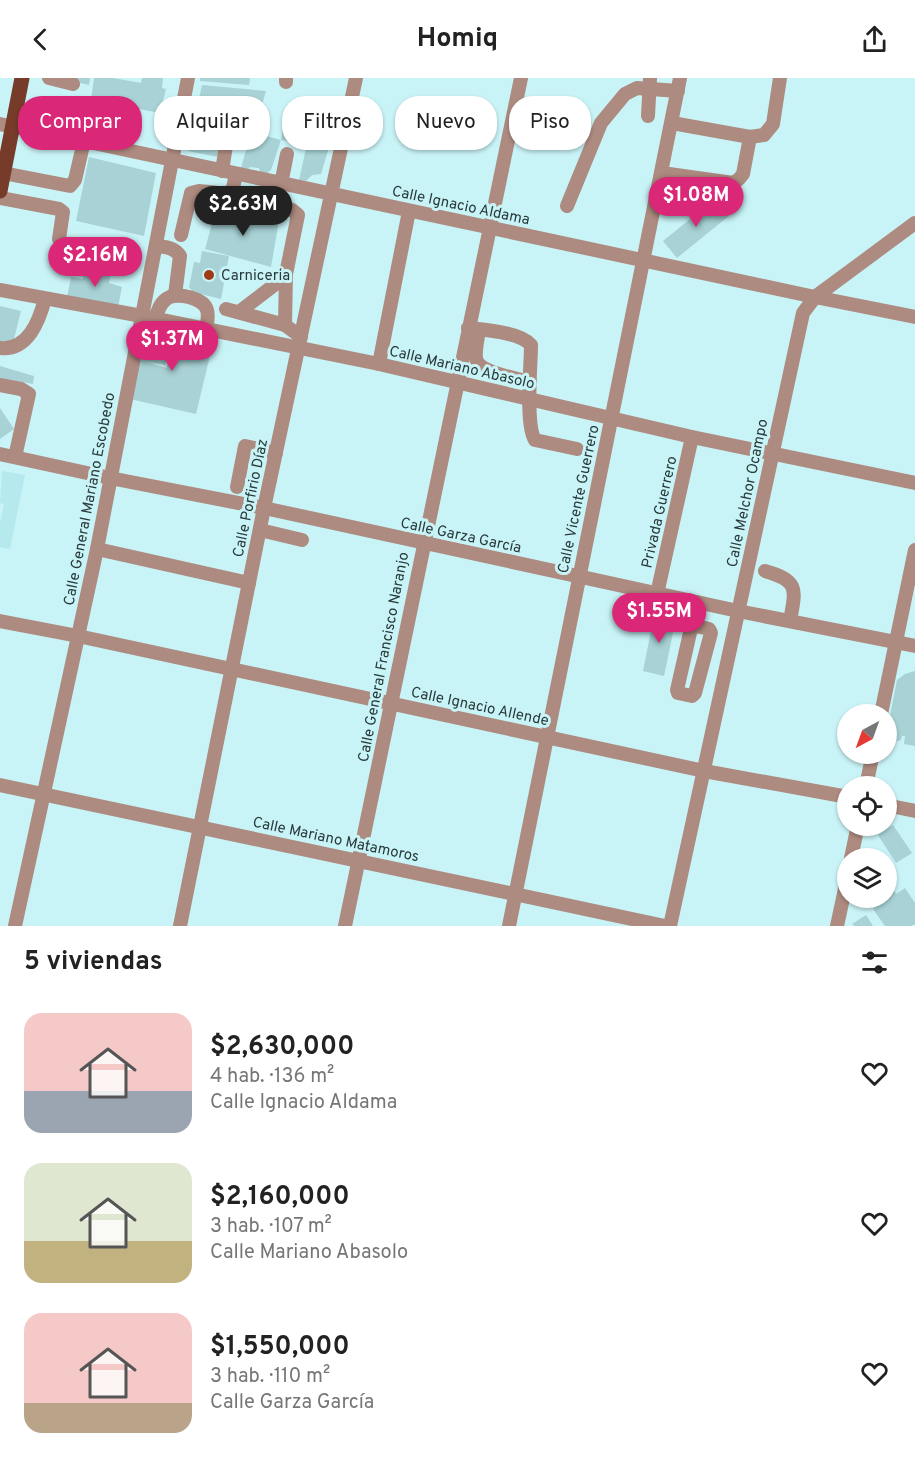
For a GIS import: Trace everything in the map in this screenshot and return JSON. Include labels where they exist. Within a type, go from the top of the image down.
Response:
[{"type":"main road","points":[[0,191],[6,126],[22,78]]},
{"type":"street","points":[[49,78],[73,84]]},
{"type":"street","name":"Calle General Mariano Escobedo","points":[[15,926],[97,549],[110,478],[148,317],[156,246],[188,78]]},
{"type":"street","name":"Calle Porfirio Díaz","points":[[180,926],[198,826],[264,508],[356,78]]},
{"type":"street","name":"Calle General Francisco Naranjo","points":[[345,926],[456,382],[473,329],[489,228],[520,78]]},
{"type":"street","points":[[672,123],[750,137],[764,135],[773,124],[780,78]]},
{"type":"street","points":[[567,206],[597,132],[608,113],[629,91],[650,83],[679,84]]},
{"type":"street","points":[[648,116],[650,83]]},
{"type":"street","name":"Calle Vicente Guerrero","points":[[509,926],[679,84]]},
{"type":"street","points":[[662,173],[733,183],[740,179],[742,174],[750,137]]},
{"type":"street","points":[[3,168],[70,186],[75,180],[82,150]]},
{"type":"street","name":"Calle Ignacio Aldama","points":[[126,150],[915,317]]},
{"type":"street","points":[[181,235],[191,193],[199,191],[224,195],[233,188],[229,172],[230,150]]},
{"type":"street","points":[[285,325],[286,276],[298,215],[292,210],[267,202],[266,197],[287,154]]},
{"type":"street","points":[[0,198],[59,209],[63,212],[59,239]]},
{"type":"street","points":[[379,364],[409,211]]},
{"type":"street","name":"Calle Melchor Ocampo","points":[[670,926],[803,313],[815,297],[915,223]]},
{"type":"street","points":[[156,246],[171,248],[180,256],[176,295]]},
{"type":"street","points":[[286,276],[232,311],[285,325],[300,343]]},
{"type":"street","name":"Calle Mariano Abasolo","points":[[0,290],[206,330],[300,343],[379,364],[693,437],[915,483]]},
{"type":"street","points":[[148,317],[167,298],[176,295],[204,304],[208,311],[206,330]]},
{"type":"street","points":[[0,348],[14,348],[21,344],[37,325],[45,299]]},
{"type":"street","points":[[530,382],[485,370],[479,365],[476,359],[473,329],[526,339],[531,345],[531,435],[535,440],[577,449]]},
{"type":"street","points":[[0,385],[21,389],[29,394],[4,457]]},
{"type":"street","name":"Privada Guerrero","points":[[657,594],[693,437]]},
{"type":"street","points":[[237,487],[245,446],[276,453]]},
{"type":"street","name":"Calle Garza García","points":[[4,457],[264,508],[657,594],[915,646]]},
{"type":"street","points":[[260,530],[302,540]]},
{"type":"street","points":[[97,549],[249,583]]},
{"type":"street","points":[[883,704],[915,550]]},
{"type":"street","points":[[765,571],[784,577],[790,582],[793,589],[790,621]]},
{"type":"street","points":[[692,626],[708,629],[711,633],[693,696],[678,692],[697,602]]},
{"type":"street","name":"Calle Ignacio Allende","points":[[0,621],[704,771],[837,795]]},
{"type":"street","points":[[698,684],[721,689]]},
{"type":"street","name":"Calle Mariano Matamoros","points":[[0,785],[665,926]]},
{"type":"street","points":[[897,807],[915,811]]},
{"type":"street","points":[[837,926],[841,908]]},
{"type":"shaded area","points":[[2,471],[25,475],[10,549],[0,547],[0,523],[4,504],[0,503]]},
{"type":"building","points":[[76,78],[90,78],[89,85],[76,82]]},
{"type":"building","points":[[94,78],[113,78],[141,83],[142,78],[163,78],[162,88],[166,89],[164,96],[154,96],[154,112],[142,110],[142,96],[92,96]]},
{"type":"building","points":[[200,78],[250,78],[249,85],[200,81]]},
{"type":"building","points":[[202,85],[266,91],[265,96],[200,96]]},
{"type":"building","points":[[270,137],[281,140],[271,170],[265,175],[260,172],[259,168],[250,167],[248,170],[241,168],[246,150],[270,150]]},
{"type":"building","points":[[188,150],[220,150],[218,157]]},
{"type":"building","points":[[306,150],[328,150],[321,174],[312,175],[306,181],[299,180]]},
{"type":"building","points":[[89,157],[156,173],[144,236],[76,221]]},
{"type":"building","points":[[716,198],[730,215],[677,258],[663,241]]},
{"type":"building","points":[[216,209],[279,221],[271,267],[205,249]]},
{"type":"building","name":"Carniceria","points":[[202,251],[229,256],[221,299],[193,292],[189,287],[194,262],[200,263]]},
{"type":"building","points":[[85,267],[111,271],[109,283],[122,287],[118,307],[67,297],[71,277],[83,279]]},
{"type":"building","points":[[0,306],[21,311],[13,343],[0,341]]},
{"type":"building","points":[[145,330],[171,334],[165,365],[143,361],[167,368],[173,334],[213,343],[196,414],[130,399]]},
{"type":"building","points":[[0,366],[34,376],[33,384],[0,378]]},
{"type":"building","points":[[0,408],[14,429],[0,439]]},
{"type":"building","points":[[655,611],[672,615],[669,627],[674,628],[664,676],[643,671]]},
{"type":"building","points":[[915,671],[915,746],[904,744],[905,736],[897,741],[897,704],[892,704],[897,680]]},
{"type":"building","points":[[897,831],[912,853],[897,862],[897,848],[886,848],[879,836],[897,836]]},
{"type":"building","points":[[905,888],[915,903],[915,924],[885,926],[873,909],[897,908],[897,893]]},
{"type":"building","points":[[866,915],[873,926],[854,926],[852,924]]},
{"type":"place","name":"Carniceria","points":[[209,275]]}]
